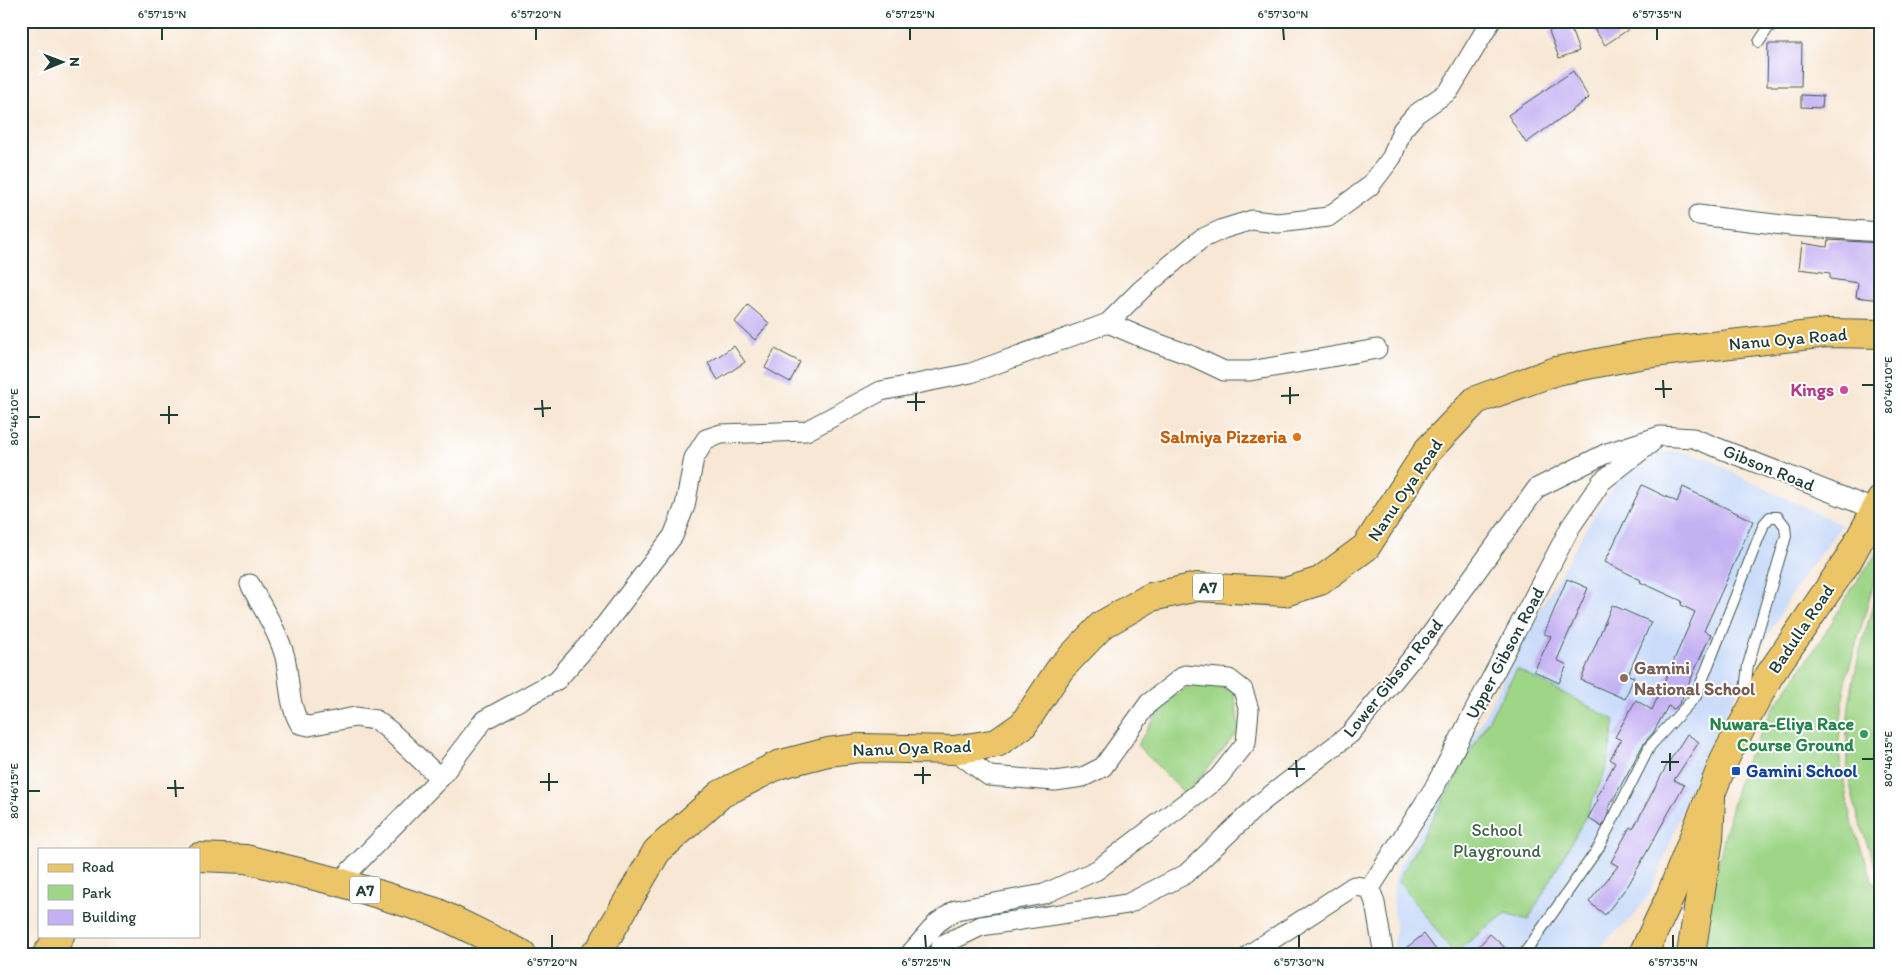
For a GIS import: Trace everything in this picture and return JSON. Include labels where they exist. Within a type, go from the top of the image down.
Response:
[{"type":"main road","name":"Nanu Oya Road","points":[[594,954],[600,951],[657,850],[720,794],[778,764],[828,752],[860,748],[954,750],[997,744],[1023,725],[1060,669],[1102,625],[1151,597],[1197,587],[1285,592],[1320,580],[1366,547],[1428,450],[1476,400],[1556,371],[1644,354],[1827,333],[1881,334]]},
{"type":"main road","name":"Badulla Road","points":[[1643,954],[1670,897],[1726,756],[1769,676],[1847,562],[1878,505]]},
{"type":"main road","points":[[1691,954],[1709,839],[1711,792]]},
{"type":"main road","name":"A7","points":[[200,857],[246,859],[339,882],[436,912],[522,954]]},
{"type":"main road","points":[[47,954],[59,938]]},
{"type":"street","points":[[339,882],[440,778],[484,720],[556,680],[601,630],[673,536],[685,506],[694,458],[706,438],[721,434],[806,431],[881,390],[971,373],[1108,323],[1141,290],[1201,240],[1223,229],[1252,220],[1278,223],[1328,217],[1370,186],[1392,156],[1402,130],[1416,114],[1449,91],[1491,21]]},
{"type":"street","points":[[1698,216],[1791,226],[1881,232]]},
{"type":"street","points":[[1108,323],[1190,355],[1224,371],[1250,371],[1377,349]]},
{"type":"street","name":"Gibson Road","points":[[1660,436],[1693,438],[1878,505]]},
{"type":"street","name":"Upper Gibson Road","points":[[1370,888],[1432,790],[1571,526],[1602,482],[1660,436]]},
{"type":"street","name":"Lower Gibson Road","points":[[938,954],[942,945],[981,926],[1127,904],[1186,874],[1258,805],[1350,734],[1426,641],[1536,488],[1607,453],[1660,436]]},
{"type":"street","points":[[250,584],[280,641],[285,658],[293,712],[300,724],[309,726],[355,717],[376,720],[440,778]]},
{"type":"street","points":[[910,954],[937,922],[956,910],[1044,894],[1097,870],[1218,778],[1246,743],[1249,710],[1243,690],[1229,680],[1185,675],[1149,703],[1103,767],[1083,777],[1064,780],[989,776],[954,750]]},
{"type":"street","points":[[1250,954],[1354,886],[1370,888],[1375,903],[1383,950],[1382,954]]},
{"type":"lane","points":[[1759,42],[1768,28],[1779,21]]},
{"type":"lane","points":[[1524,954],[1598,847],[1650,746],[1696,696],[1764,524],[1770,517],[1778,517],[1785,526],[1786,536],[1748,665],[1745,690],[1752,707]]},
{"type":"shaded area","name":"Gamini National School","points":[[1673,451],[1712,460],[1737,475],[1842,525],[1801,579],[1719,725],[1649,895],[1632,918],[1611,936],[1595,954],[1393,954],[1395,930],[1393,893],[1399,866],[1474,736],[1530,627],[1589,523],[1618,480],[1642,459],[1655,453]]},
{"type":"green space","points":[[1881,547],[1881,555],[1871,593],[1845,682],[1838,749],[1851,821],[1872,879],[1881,896],[1881,954],[1701,954],[1715,878],[1732,805],[1744,765],[1772,710],[1821,640],[1853,587]]},
{"type":"green space","name":"Nuwara-Eliya Race Course Ground","points":[[1881,579],[1881,880],[1858,817],[1849,778],[1847,727],[1854,677]]},
{"type":"green space","name":"School Playground","points":[[1517,669],[1615,720],[1606,770],[1584,820],[1528,920],[1506,913],[1454,953],[1398,880]]},
{"type":"green space","points":[[1197,682],[1234,691],[1239,730],[1186,795],[1137,745],[1167,700]]},
{"type":"building","points":[[1589,21],[1624,21],[1629,29],[1605,45]]},
{"type":"building","points":[[1569,24],[1579,51],[1559,58],[1549,31]]},
{"type":"building","points":[[1768,44],[1802,44],[1801,86],[1767,86]]},
{"type":"building","points":[[1573,71],[1589,98],[1526,143],[1508,115]]},
{"type":"building","points":[[1801,95],[1823,96],[1822,108],[1801,107]]},
{"type":"building","points":[[1828,240],[1881,243],[1881,300],[1856,297],[1858,283],[1830,279],[1830,273],[1799,269],[1802,243],[1827,247]]},
{"type":"building","points":[[748,305],[769,323],[755,340],[735,322]]},
{"type":"building","points":[[734,346],[745,362],[718,380],[708,363]]},
{"type":"building","points":[[775,349],[800,362],[790,382],[765,368]]},
{"type":"building","points":[[1642,485],[1677,502],[1683,487],[1753,521],[1704,631],[1711,634],[1680,703],[1674,709],[1668,706],[1653,733],[1644,743],[1608,809],[1610,810],[1602,827],[1588,818],[1598,800],[1596,798],[1615,763],[1610,759],[1621,740],[1615,737],[1636,700],[1652,710],[1695,612],[1681,605],[1682,601],[1640,582],[1641,580],[1605,562]]},
{"type":"building","points":[[1567,579],[1588,588],[1557,660],[1567,665],[1559,683],[1534,671],[1551,636],[1544,634]]},
{"type":"building","points":[[1612,605],[1651,622],[1628,675],[1634,677],[1625,699],[1581,680]]},
{"type":"building","points":[[1687,734],[1699,742],[1674,780],[1684,785],[1629,884],[1605,915],[1589,902],[1618,866],[1611,862],[1630,827],[1633,829],[1667,765]]},
{"type":"building","points":[[1424,934],[1439,954],[1398,954]]},
{"type":"building","points":[[1490,934],[1512,954],[1472,954]]},
{"type":"place","name":"Kings","points":[[1844,390]]},
{"type":"place","name":"Salmiya Pizzeria","points":[[1297,437]]},
{"type":"place","name":"Gamini National School","points":[[1624,678]]},
{"type":"place","name":"Nuwara-Eliya Race Course Ground","points":[[1864,734]]},
{"type":"place","name":"Gamini School","points":[[1736,771]]}]
